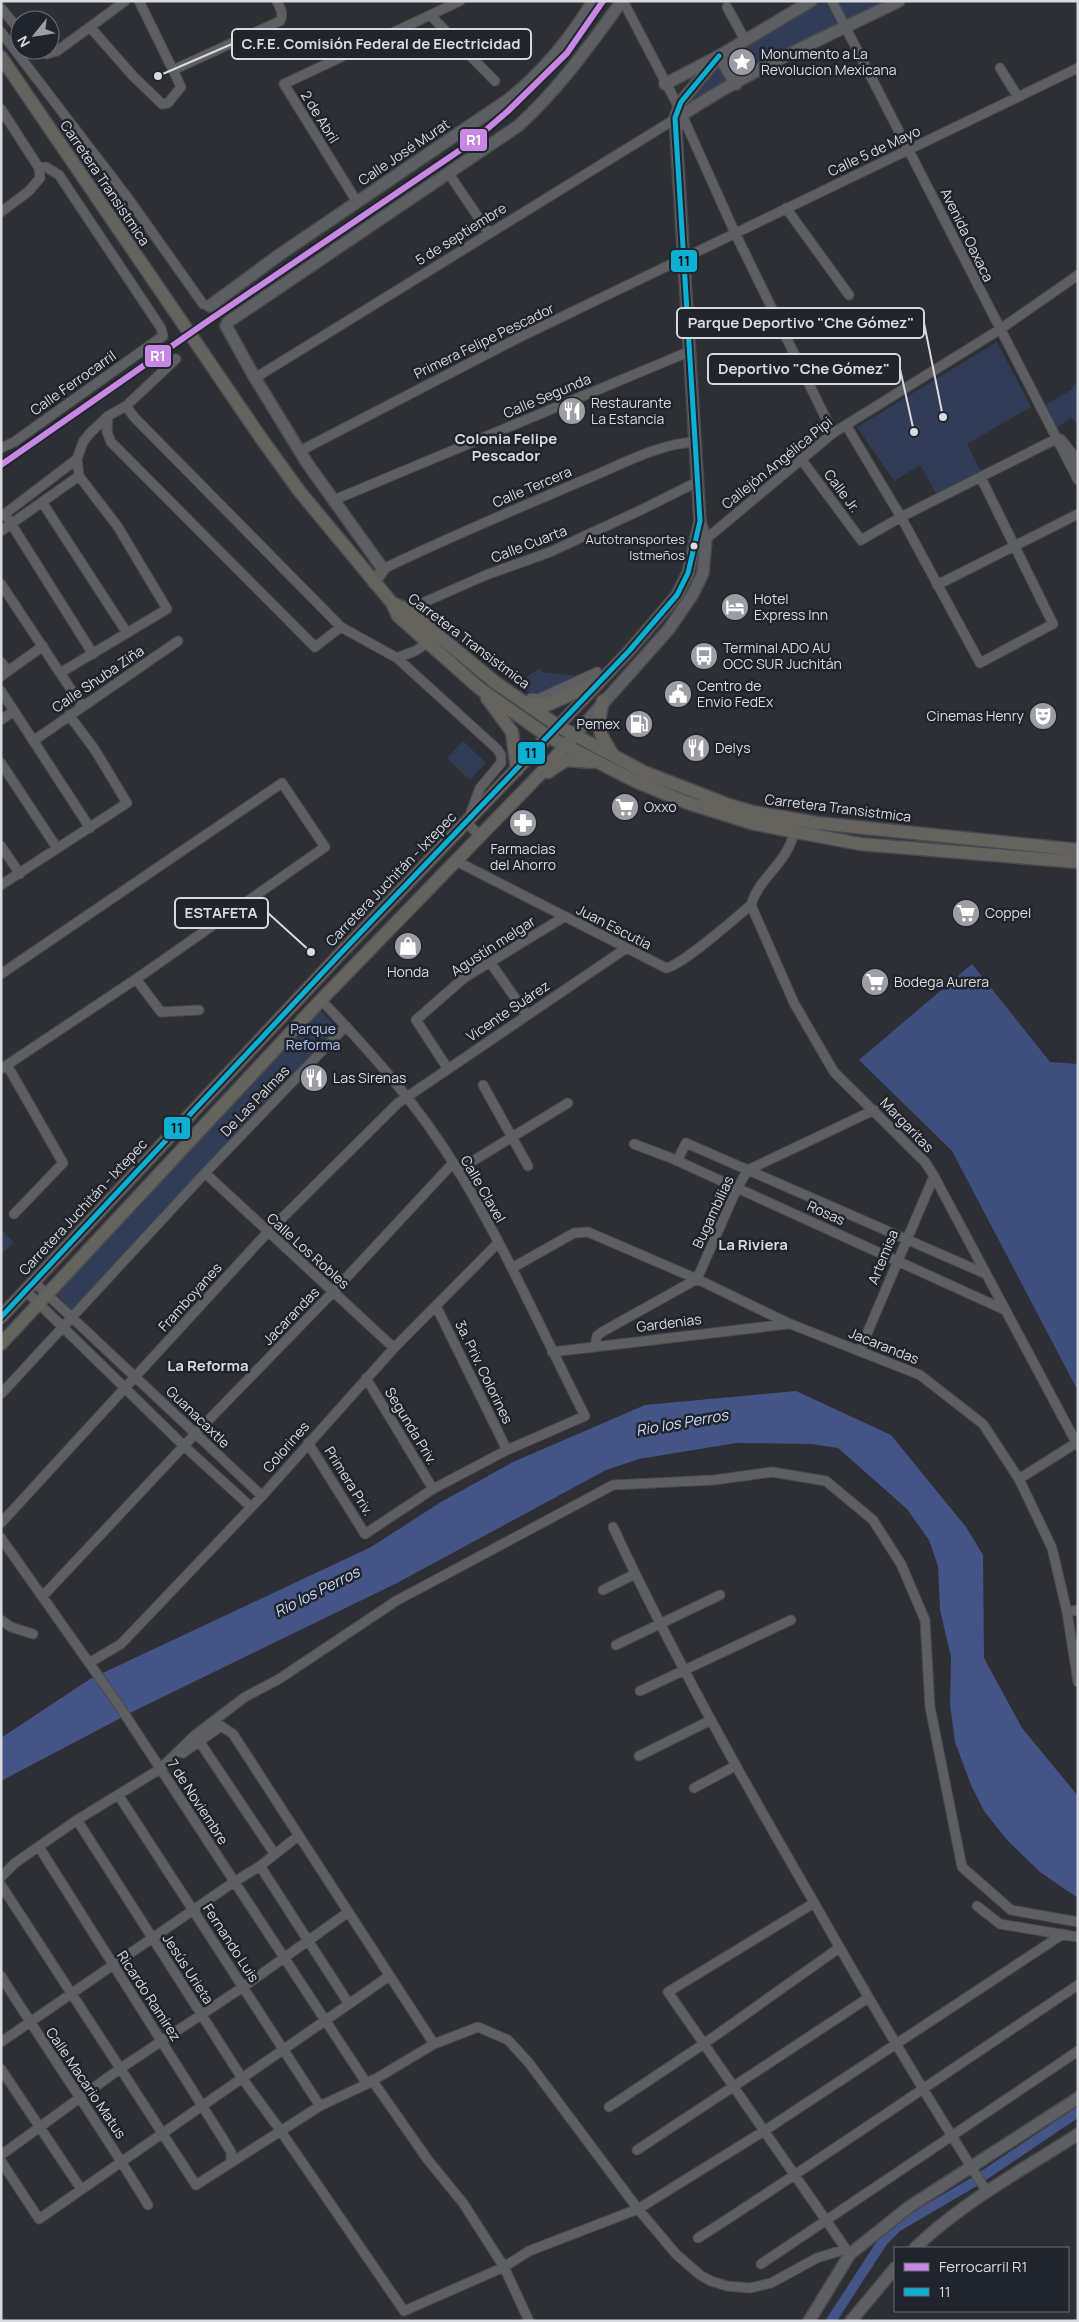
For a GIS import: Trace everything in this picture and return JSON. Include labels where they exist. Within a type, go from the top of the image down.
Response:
[{"type":"main road","name":"Carretera Transistmica","points":[[1,57],[196,344],[300,492],[350,555],[402,612],[428,644],[480,688],[549,737],[634,781],[688,803],[755,824],[860,844],[1078,862]]},
{"type":"main road","name":"Carretera Transistmica","points":[[402,612],[439,634],[512,694],[574,736],[644,772],[729,805],[753,812],[817,823],[1078,850]]},
{"type":"main road","points":[[524,702],[547,705],[598,677]]},
{"type":"main road","points":[[480,688],[512,732],[517,770]]},
{"type":"main road","points":[[604,701],[598,722],[599,733],[613,756]]},
{"type":"main road","name":"Carretera Juchitán - Ixtepec","points":[[1,1317],[346,947],[558,726]]},
{"type":"main road","points":[[1,1344],[322,1000],[574,736]]},
{"type":"main road","points":[[533,781],[566,760],[598,762]]},
{"type":"street","points":[[60,49],[124,1]]},
{"type":"street","points":[[90,27],[133,76],[162,104],[168,103],[180,87],[140,1]]},
{"type":"street","points":[[173,70],[280,21],[282,17],[277,1]]},
{"type":"street","name":"2 de Abril","points":[[357,202],[284,84],[460,1]]},
{"type":"street","name":"Calle José Murat","points":[[210,306],[357,202],[509,99],[531,81],[567,42],[593,1]]},
{"type":"street","points":[[374,583],[383,569],[300,451],[227,330],[228,322],[518,126],[545,101],[574,66],[622,1],[665,84],[833,432]]},
{"type":"street","points":[[665,84],[719,56],[810,1]]},
{"type":"street","name":"Avenida Oaxaca","points":[[832,1],[910,149],[999,330],[1078,480]]},
{"type":"street","points":[[678,113],[786,56],[899,1]]},
{"type":"street","points":[[727,7],[745,40]]},
{"type":"street","points":[[1,8],[10,19]]},
{"type":"street","points":[[430,15],[495,81]]},
{"type":"street","points":[[1,32],[128,198],[203,304],[210,306]]},
{"type":"street","points":[[719,56],[736,84]]},
{"type":"street","points":[[574,736],[682,613],[703,573],[682,258],[678,113],[719,56]]},
{"type":"street","points":[[1000,68],[1018,97]]},
{"type":"street","name":"Calle 5 de Mayo","points":[[682,258],[1078,68]]},
{"type":"street","name":"5 de septiembre","points":[[255,378],[678,113]]},
{"type":"street","points":[[1,212],[37,184],[40,178],[39,168],[3,115]]},
{"type":"street","name":"Calle Ferrocarril","points":[[1,448],[14,442],[163,336],[161,328],[59,175],[46,167],[39,168]]},
{"type":"street","points":[[449,174],[489,233]]},
{"type":"street","points":[[786,208],[849,295]]},
{"type":"street","name":"Primera Felipe Pescador","points":[[300,451],[518,338],[682,258]]},
{"type":"street","name":"Callejón Angélica Pipi","points":[[701,541],[833,432],[999,330],[1078,275]]},
{"type":"street","name":"Calle Segunda","points":[[334,500],[688,352]]},
{"type":"street","points":[[60,673],[167,609],[118,527],[79,476],[77,458],[83,442],[108,416],[126,406],[176,359]]},
{"type":"street","points":[[126,406],[134,417],[341,627],[397,658],[497,749],[501,755],[501,763],[475,797],[467,823],[480,836]]},
{"type":"street","points":[[108,416],[107,432],[111,442],[315,647],[341,627]]},
{"type":"street","points":[[846,425],[901,517],[980,663],[1053,624],[981,478]]},
{"type":"street","points":[[901,517],[1056,439],[1062,439],[1078,461]]},
{"type":"street","name":"Calle Tercera","points":[[383,569],[464,530],[644,455],[675,443],[694,442]]},
{"type":"street","points":[[77,458],[3,515],[12,524],[92,654]]},
{"type":"street","name":"Calle Jr.","points":[[801,459],[861,540],[901,517]]},
{"type":"street","points":[[1,531],[79,476]]},
{"type":"street","name":"Calle Cuarta","points":[[402,612],[486,575],[550,552],[696,482]]},
{"type":"street","points":[[42,502],[127,633]]},
{"type":"street","points":[[937,585],[1078,514]]},
{"type":"street","points":[[558,726],[598,677],[677,595],[701,541]]},
{"type":"street","points":[[1,584],[82,706]]},
{"type":"street","points":[[397,658],[428,644],[439,634]]},
{"type":"street","name":"Calle Shuba Ziña","points":[[33,741],[178,641]]},
{"type":"street","points":[[1,662],[4,674],[43,646]]},
{"type":"street","points":[[512,694],[538,699],[598,677]]},
{"type":"street","points":[[1,692],[90,828]]},
{"type":"street","points":[[1,720],[14,711]]},
{"type":"street","points":[[1,885],[127,803],[95,750],[69,715]]},
{"type":"street","points":[[1,763],[57,848]]},
{"type":"street","points":[[1,974],[282,784],[325,846],[136,979],[4,1067],[63,1163],[14,1214]]},
{"type":"street","points":[[751,905],[754,894],[779,866],[792,846],[794,832]]},
{"type":"street","points":[[1,846],[20,874]]},
{"type":"street","name":"Juan Escutia","points":[[456,861],[625,949],[664,967],[670,967],[751,905]]},
{"type":"street","name":"Margaritas","points":[[751,905],[794,1003],[834,1072],[925,1162],[934,1176],[1077,1444]]},
{"type":"street","name":"Agustín melgar","points":[[448,1069],[416,1020],[464,978],[564,917]]},
{"type":"street","name":"Vicente Suárez","points":[[407,1095],[625,949]]},
{"type":"street","points":[[490,962],[528,1015]]},
{"type":"street","points":[[136,979],[160,1012],[199,1010]]},
{"type":"street","name":"Calle Clavel","points":[[322,1000],[407,1095],[456,1166],[512,1268],[584,1416],[507,1450]]},
{"type":"street","name":"De Las Palmas","points":[[1,1394],[205,1173],[346,1026]]},
{"type":"street","points":[[483,1085],[528,1166]]},
{"type":"street","name":"Framboyanes","points":[[1,1523],[267,1233],[407,1095]]},
{"type":"street","name":"Jacarandas","points":[[43,1596],[195,1434],[456,1166],[512,1137],[568,1103]]},
{"type":"street","name":"Bugambilias","points":[[697,1278],[748,1170],[874,1110]]},
{"type":"street","name":"Rosas","points":[[677,1161],[686,1143],[986,1274]]},
{"type":"street","name":"Rosas","points":[[634,1144],[738,1188],[1006,1310]]},
{"type":"street","name":"Calle Los Robles","points":[[205,1173],[267,1233],[394,1348]]},
{"type":"street","name":"Artemisa","points":[[860,1350],[905,1239],[934,1176]]},
{"type":"street","name":"Jacarandas","points":[[512,1268],[574,1233],[583,1232],[697,1278],[788,1324],[860,1350],[920,1375],[957,1402],[983,1424],[1019,1479],[1052,1548],[1067,1612],[1078,1682]]},
{"type":"street","name":"Colorines","points":[[88,1660],[121,1644],[262,1496],[394,1348],[498,1243]]},
{"type":"street","points":[[595,1346],[597,1336],[602,1332],[697,1278]]},
{"type":"street","points":[[30,1287],[44,1299],[63,1327],[125,1389],[251,1507]]},
{"type":"street","name":"Guanacaxtle","points":[[44,1299],[71,1318],[137,1376],[195,1434],[262,1496]]},
{"type":"street","name":"3a. Priv. Colorines","points":[[436,1306],[507,1450]]},
{"type":"street","name":"Gardenias","points":[[552,1352],[788,1324]]},
{"type":"street","name":"Segunda Priv.","points":[[366,1378],[433,1489]]},
{"type":"street","name":"Primera Priv.","points":[[308,1443],[365,1534],[433,1489]]},
{"type":"street","points":[[1019,1479],[1077,1444]]},
{"type":"street","points":[[433,1489],[507,1450]]},
{"type":"street","points":[[160,1769],[195,1735],[245,1697],[279,1679],[396,1601],[613,1485],[714,1480],[772,1472],[826,1481],[873,1520],[902,1564],[925,1620],[930,1707],[962,1867],[1011,1910],[1078,1922]]},
{"type":"street","points":[[612,1528],[684,1671],[735,1766],[868,1998],[985,2188]]},
{"type":"street","name":"7 de Noviembre","points":[[1,1538],[118,1704],[325,2021],[428,2160],[463,2203],[504,2266],[529,2321]]},
{"type":"street","points":[[604,1590],[635,1574]]},
{"type":"street","points":[[616,1645],[720,1595]]},
{"type":"street","points":[[1067,1612],[1078,1610]]},
{"type":"street","points":[[1,1620],[11,1627],[33,1634]]},
{"type":"street","points":[[640,1691],[791,1620]]},
{"type":"street","points":[[639,1756],[711,1720]]},
{"type":"street","points":[[1,1877],[15,1863],[77,1820],[119,1796],[221,1726],[233,1734],[347,1913],[434,2044]]},
{"type":"street","points":[[199,1742],[274,1853]]},
{"type":"street","points":[[694,1788],[735,1766]]},
{"type":"street","name":"Fernando Luis","points":[[119,1796],[320,2106]]},
{"type":"street","name":"Jesús Urieta","points":[[77,1820],[242,2078],[280,2130],[404,2311],[504,2266]]},
{"type":"street","points":[[1,2042],[193,1909],[260,1866],[274,1853],[298,1836]]},
{"type":"street","name":"Ricardo Ramírez","points":[[39,1847],[112,1965],[163,2041],[231,2152],[231,2162]]},
{"type":"street","points":[[260,1866],[349,2004]]},
{"type":"street","points":[[1,1885],[196,2185],[320,2106],[370,2082],[434,2044],[478,2026],[508,2040],[529,2063],[638,2209],[676,2254],[711,2282],[727,2286],[750,2288],[771,2283],[818,2258],[848,2251],[909,2207],[974,2171],[1078,2098]]},
{"type":"street","points":[[814,1903],[668,1992],[705,2043],[825,2221],[848,2251]]},
{"type":"street","points":[[977,1906],[1000,1924],[1078,1937]]},
{"type":"street","points":[[1,2155],[41,2128],[121,2068],[242,1987],[347,1913]]},
{"type":"street","points":[[504,2266],[529,2251],[638,2209],[764,2130],[1063,1934]]},
{"type":"street","points":[[609,2107],[705,2043],[839,1948]]},
{"type":"street","name":"Calle Macario Matus","points":[[1,1976],[82,2098],[148,2205]]},
{"type":"street","points":[[1,2161],[39,2218],[389,1976]]},
{"type":"street","points":[[698,2238],[794,2176],[922,2088],[1078,1985]]},
{"type":"street","points":[[637,2150],[868,1998]]},
{"type":"street","points":[[761,2264],[1078,2051]]},
{"type":"street","points":[[1,2069],[81,2189]]},
{"type":"street","points":[[916,2247],[931,2232],[985,2188],[1078,2134]]},
{"type":"street","points":[[809,2321],[848,2251]]},
{"type":"street","points":[[854,2319],[894,2269]]},
{"type":"green space","points":[[811,1],[900,1],[685,113],[685,98],[719,56]]},
{"type":"green space","points":[[997,342],[1031,407],[967,444],[981,472],[937,495],[920,465],[894,481],[857,427]]},
{"type":"green space","points":[[1078,382],[1078,424],[1071,417],[1056,429],[1043,406],[1073,389],[1071,387]]},
{"type":"green space","points":[[539,668],[542,672],[586,677],[539,697],[516,685]]},
{"type":"green space","points":[[463,741],[486,763],[470,780],[447,758]]},
{"type":"green space","name":"Parque Reforma","points":[[319,1009],[339,1030],[71,1311],[57,1294]]},
{"type":"green space","points":[[1,1229],[14,1243],[1,1254]]},
{"type":"shaded area","points":[[972,964],[1050,1062],[1078,1064],[1078,1391],[952,1151],[859,1060]]},
{"type":"water","name":"Rio los Perros","points":[[796,1391],[891,1435],[966,1527],[983,1555],[984,1658],[1022,1728],[1078,1796],[1078,1898],[1040,1872],[1007,1840],[984,1811],[971,1785],[955,1742],[950,1704],[951,1657],[940,1610],[938,1566],[929,1540],[907,1509],[838,1448],[811,1444],[736,1443],[639,1459],[606,1470],[397,1583],[134,1711],[1,1781],[1,1738],[90,1679],[371,1547],[441,1502],[513,1462],[645,1405]]},
{"type":"waterway","points":[[831,2321],[883,2241],[897,2227],[974,2182],[1078,2112]]},
{"type":"rail line","name":"R1","points":[[1,465],[205,323],[472,142],[508,111],[567,53],[603,1]]},
{"type":"transit line","name":"11","points":[[1,1317],[340,954],[629,651],[677,595],[688,573],[700,521],[675,118],[681,102],[719,56]]},
{"type":"place","name":"Monumento a La Revolucion Mexicana","points":[[742,62]]},
{"type":"place","name":"C.F.E. Comisión Federal de Electricidad","points":[[158,76]]},
{"type":"place","name":"Restaurante La Estancia","points":[[572,411]]},
{"type":"place","name":"Parque Deportivo \"Che Gómez\"","points":[[943,417]]},
{"type":"place","name":"Deportivo \"Che Gómez\"","points":[[914,432]]},
{"type":"place","name":"Autotransportes Istmeños","points":[[694,546]]},
{"type":"place","name":"Hotel Express Inn","points":[[735,607]]},
{"type":"place","name":"Terminal ADO AU OCC SUR Juchitán","points":[[704,656]]},
{"type":"place","name":"Centro de Envio FedEx","points":[[678,694]]},
{"type":"place","name":"Cinemas Henry","points":[[1043,716]]},
{"type":"place","name":"Pemex","points":[[639,724]]},
{"type":"place","name":"Delys","points":[[696,748]]},
{"type":"place","name":"Oxxo","points":[[625,807]]},
{"type":"place","name":"Farmacias del Ahorro","points":[[523,823]]},
{"type":"place","name":"Coppel","points":[[966,913]]},
{"type":"place","name":"Honda","points":[[408,946]]},
{"type":"place","name":"ESTAFETA","points":[[311,952]]},
{"type":"place","name":"Bodega Aurera","points":[[875,982]]},
{"type":"place","name":"Las Sirenas","points":[[314,1078]]},
{"type":"district","name":"Colonia Felipe Pescador","points":[[506,448]]},
{"type":"district","name":"La Riviera","points":[[753,1245]]},
{"type":"district","name":"La Reforma","points":[[208,1366]]}]
